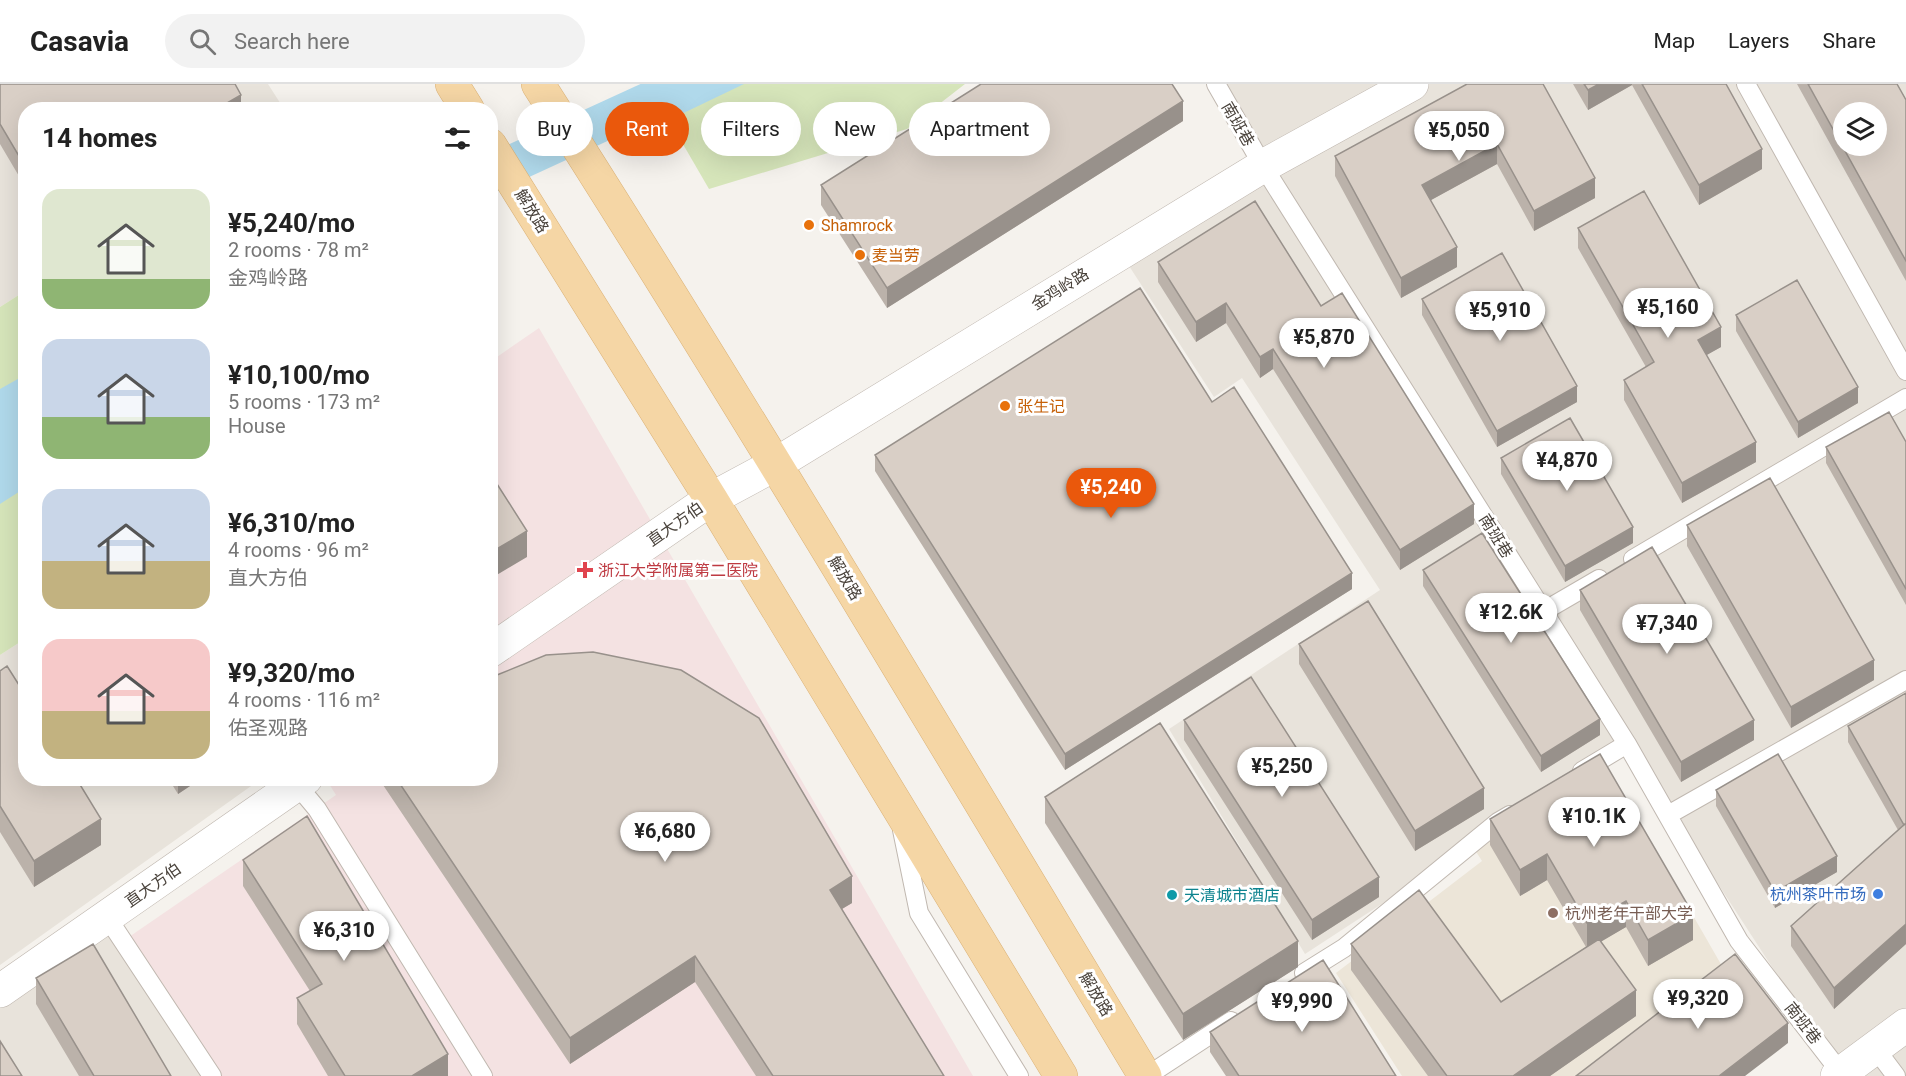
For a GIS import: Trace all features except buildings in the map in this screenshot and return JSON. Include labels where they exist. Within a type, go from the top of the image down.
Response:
[{"type":"main road","points":[[452,84],[463,102]]},
{"type":"main road","name":"解放路","points":[[538,84],[776,464],[1146,1076]]},
{"type":"main road","name":"解放路","points":[[498,158],[711,499],[1061,1076]]},
{"type":"street","name":"金鸡岭路","points":[[711,499],[776,464],[1263,166],[1412,84]]},
{"type":"street","name":"直大方伯","points":[[498,645],[711,499]]},
{"type":"street","name":"直大方伯","points":[[0,991],[295,786]]},
{"type":"street","points":[[1840,1074],[1906,1024]]},
{"type":"lane","name":"南班巷","points":[[1216,84],[1263,166],[1627,744],[1740,940],[1840,1074]]},
{"type":"lane","points":[[1746,84],[1906,371]]},
{"type":"lane","points":[[1544,611],[1906,398]]},
{"type":"lane","points":[[1668,815],[1906,680]]},
{"type":"lane","points":[[1568,780],[1627,744]]},
{"type":"lane","points":[[303,786],[483,1076]]},
{"type":"lane","points":[[1294,980],[1344,948],[1498,822],[1528,804]]},
{"type":"lane","points":[[897,805],[920,913],[1019,1076]]},
{"type":"lane","points":[[107,917],[212,1076]]},
{"type":"lane","points":[[1146,1076],[1245,1012]]},
{"type":"lane","points":[[1875,1048],[1896,1076]]},
{"type":"shaded area","points":[[0,84],[268,84],[280,102],[18,102],[18,295],[0,307]]},
{"type":"shaded area","points":[[1216,84],[1906,84],[1906,1076],[1838,1076],[1841,1073],[1627,744],[1305,954],[1169,729],[1380,590],[1242,378],[1214,397],[1120,252],[1262,166]]},
{"type":"shaded area","name":"浙江大学附属第二医院","points":[[539,328],[973,1076],[213,1076],[126,939],[336,795],[330,786],[498,786],[498,356]]},
{"type":"shaded area","points":[[18,643],[18,786],[251,786],[0,965],[0,655]]},
{"type":"shaded area","name":"杭州老年干部大学","points":[[1610,771],[1722,966],[1579,1076],[1402,1076],[1336,973],[1482,861],[1475,850]]},
{"type":"shaded area","points":[[107,917],[212,1076],[0,1076],[0,991]]},
{"type":"green space","points":[[648,84],[965,84],[942,102],[909,102],[909,127],[897,132],[897,102],[813,102],[813,156],[818,156],[709,189],[689,155],[689,102],[658,102]]},
{"type":"green space","points":[[18,295],[18,643],[0,655],[0,307]]},
{"type":"water","points":[[648,84],[744,84],[706,102],[701,102],[701,105],[689,110],[689,102],[658,102]]},
{"type":"water","points":[[18,379],[18,492],[0,504],[0,389]]},
{"type":"waterway","points":[[498,170],[686,84]]},
{"type":"place","name":"Shamrock","points":[[809,225]]},
{"type":"place","name":"麦当劳","points":[[860,255]]},
{"type":"place","name":"张生记","points":[[1005,406]]},
{"type":"place","name":"浙江大学附属第二医院","points":[[585,570]]},
{"type":"place","name":"杭州茶叶市场","points":[[1878,894]]},
{"type":"place","name":"天清城市酒店","points":[[1172,895]]},
{"type":"place","name":"杭州老年干部大学","points":[[1553,913]]}]
